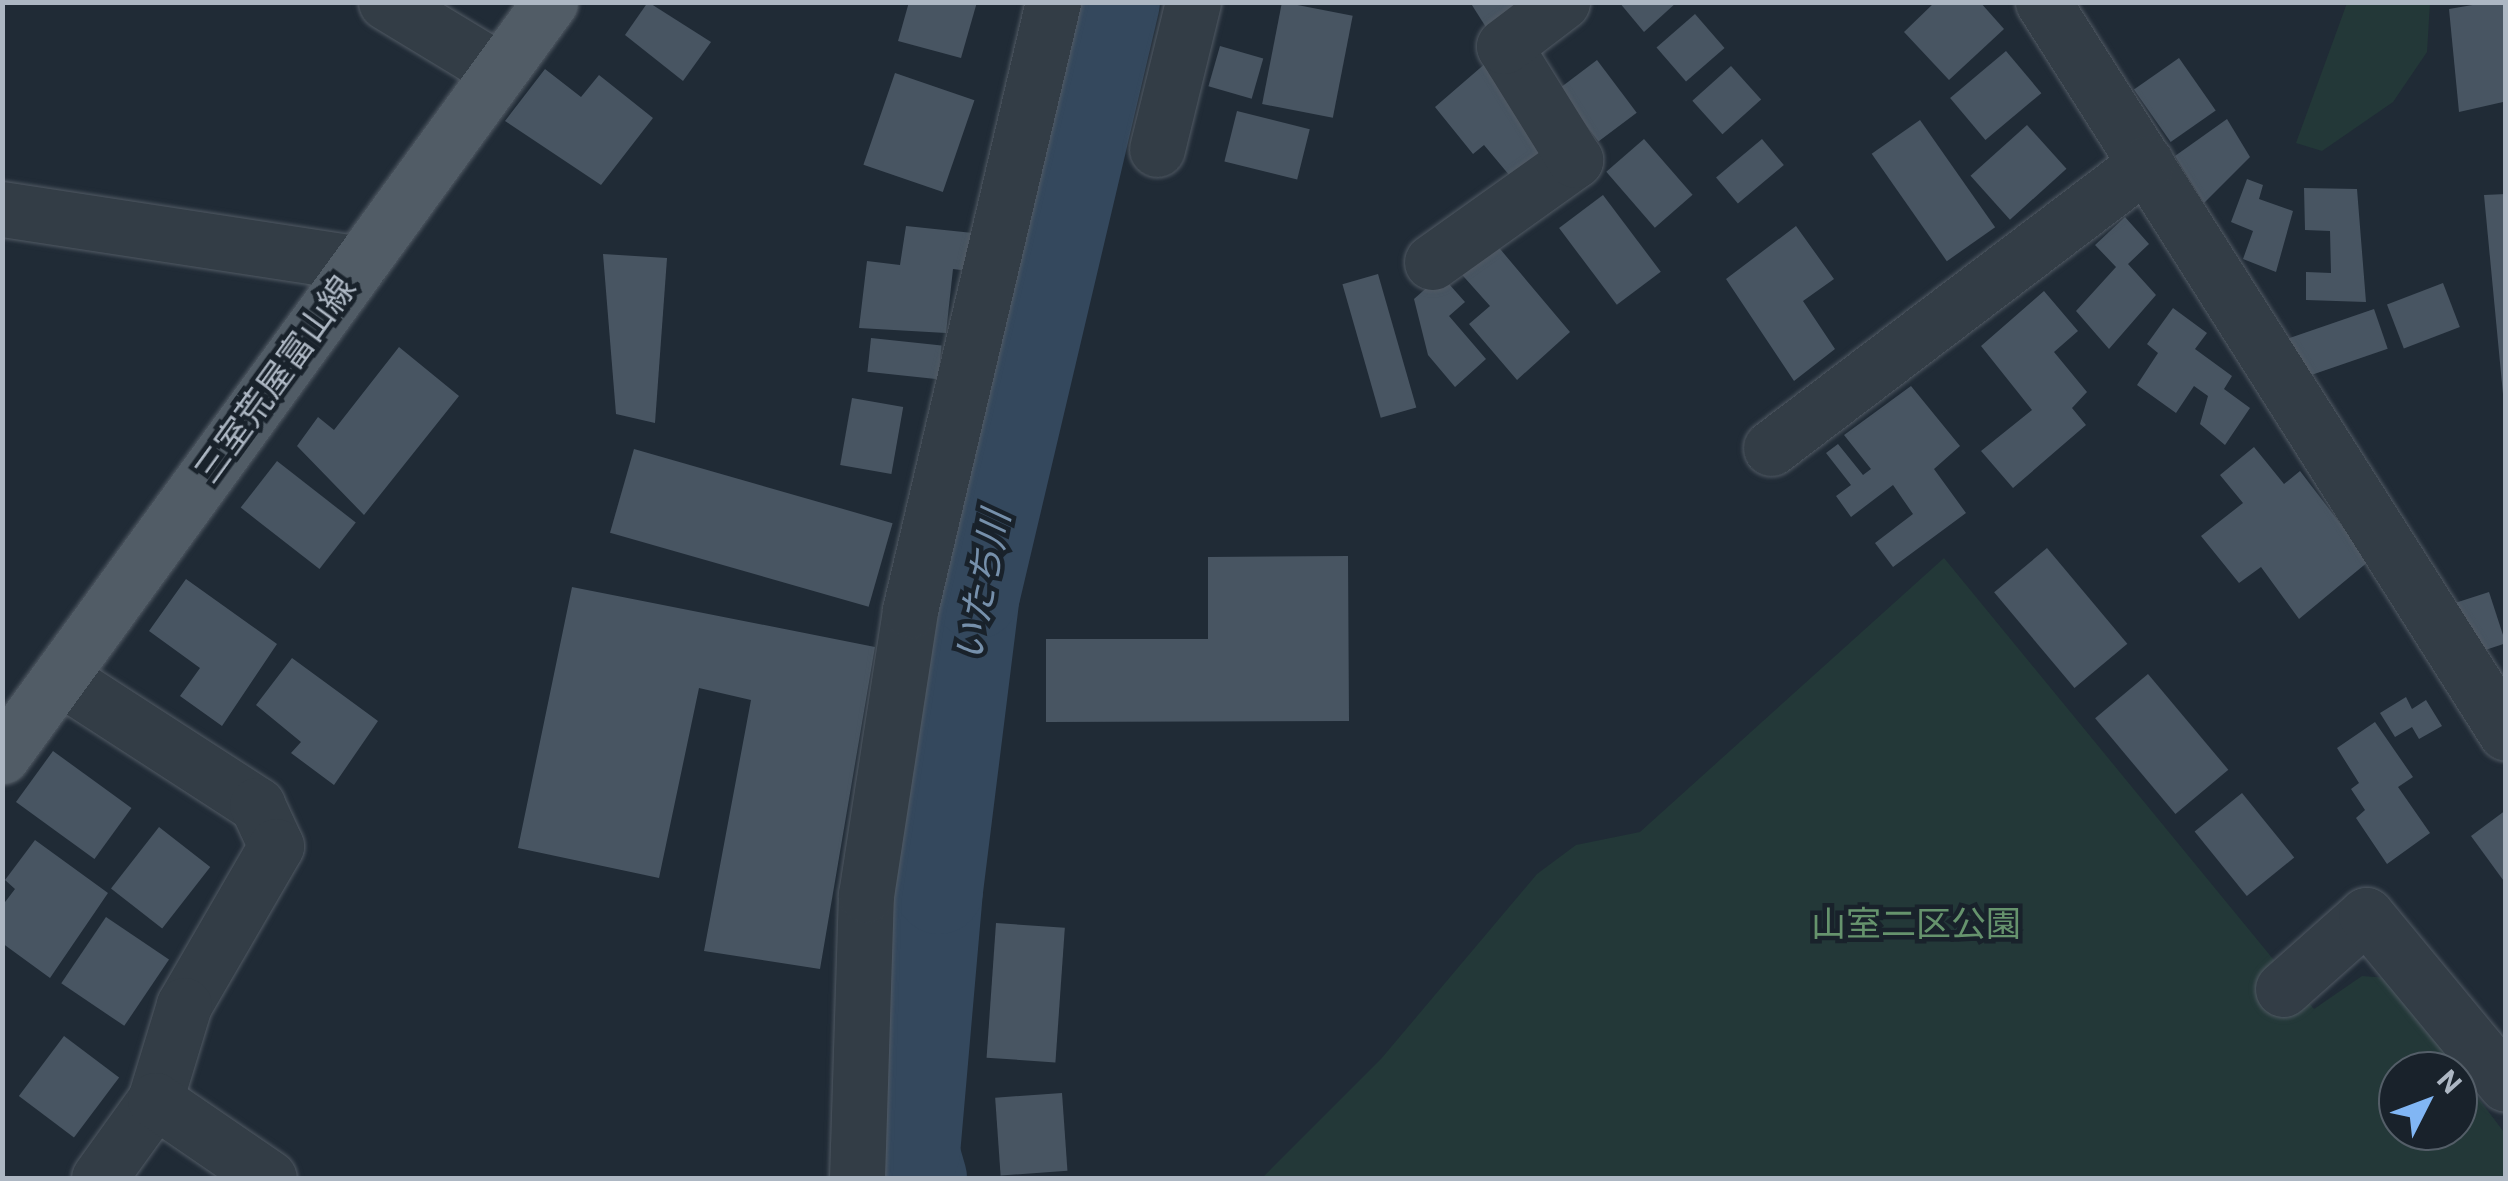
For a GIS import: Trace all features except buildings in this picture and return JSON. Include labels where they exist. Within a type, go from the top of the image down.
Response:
[{"type":"main road","name":"三室荒屋富山線","points":[[2,756],[550,2]]},
{"type":"street","points":[[386,2],[500,71]]},
{"type":"street","points":[[857,1178],[866,895],[910,610],[1053,2]]},
{"type":"street","points":[[1157,149],[1193,2]]},
{"type":"street","points":[[1432,262],[1575,160],[1504,46],[1562,2]]},
{"type":"street","points":[[2043,2],[2506,733]]},
{"type":"street","points":[[1772,448],[2146,163]]},
{"type":"street","points":[[2,209],[360,264]]},
{"type":"street","points":[[61,678],[257,805],[276,846],[184,1005],[155,1100],[99,1178]]},
{"type":"street","points":[[2283,990],[2366,915],[2506,1084]]},
{"type":"street","points":[[155,1100],[268,1178]]},
{"type":"green space","points":[[2347,3],[2430,3],[2427,52],[2393,102],[2322,151],[2296,143]]},
{"type":"green space","name":"山室二区公園","points":[[1944,558],[2314,1009],[2362,976],[2388,978],[2443,1051],[2378,1051],[2378,1151],[2478,1151],[2478,1098],[2506,1135],[2505,1178],[1262,1178],[1381,1059],[1537,874],[1576,845],[1640,832]]},
{"type":"waterway","name":"いたち川","points":[[923,1178],[916,1153],[939,890],[976,595],[1116,2]]}]
